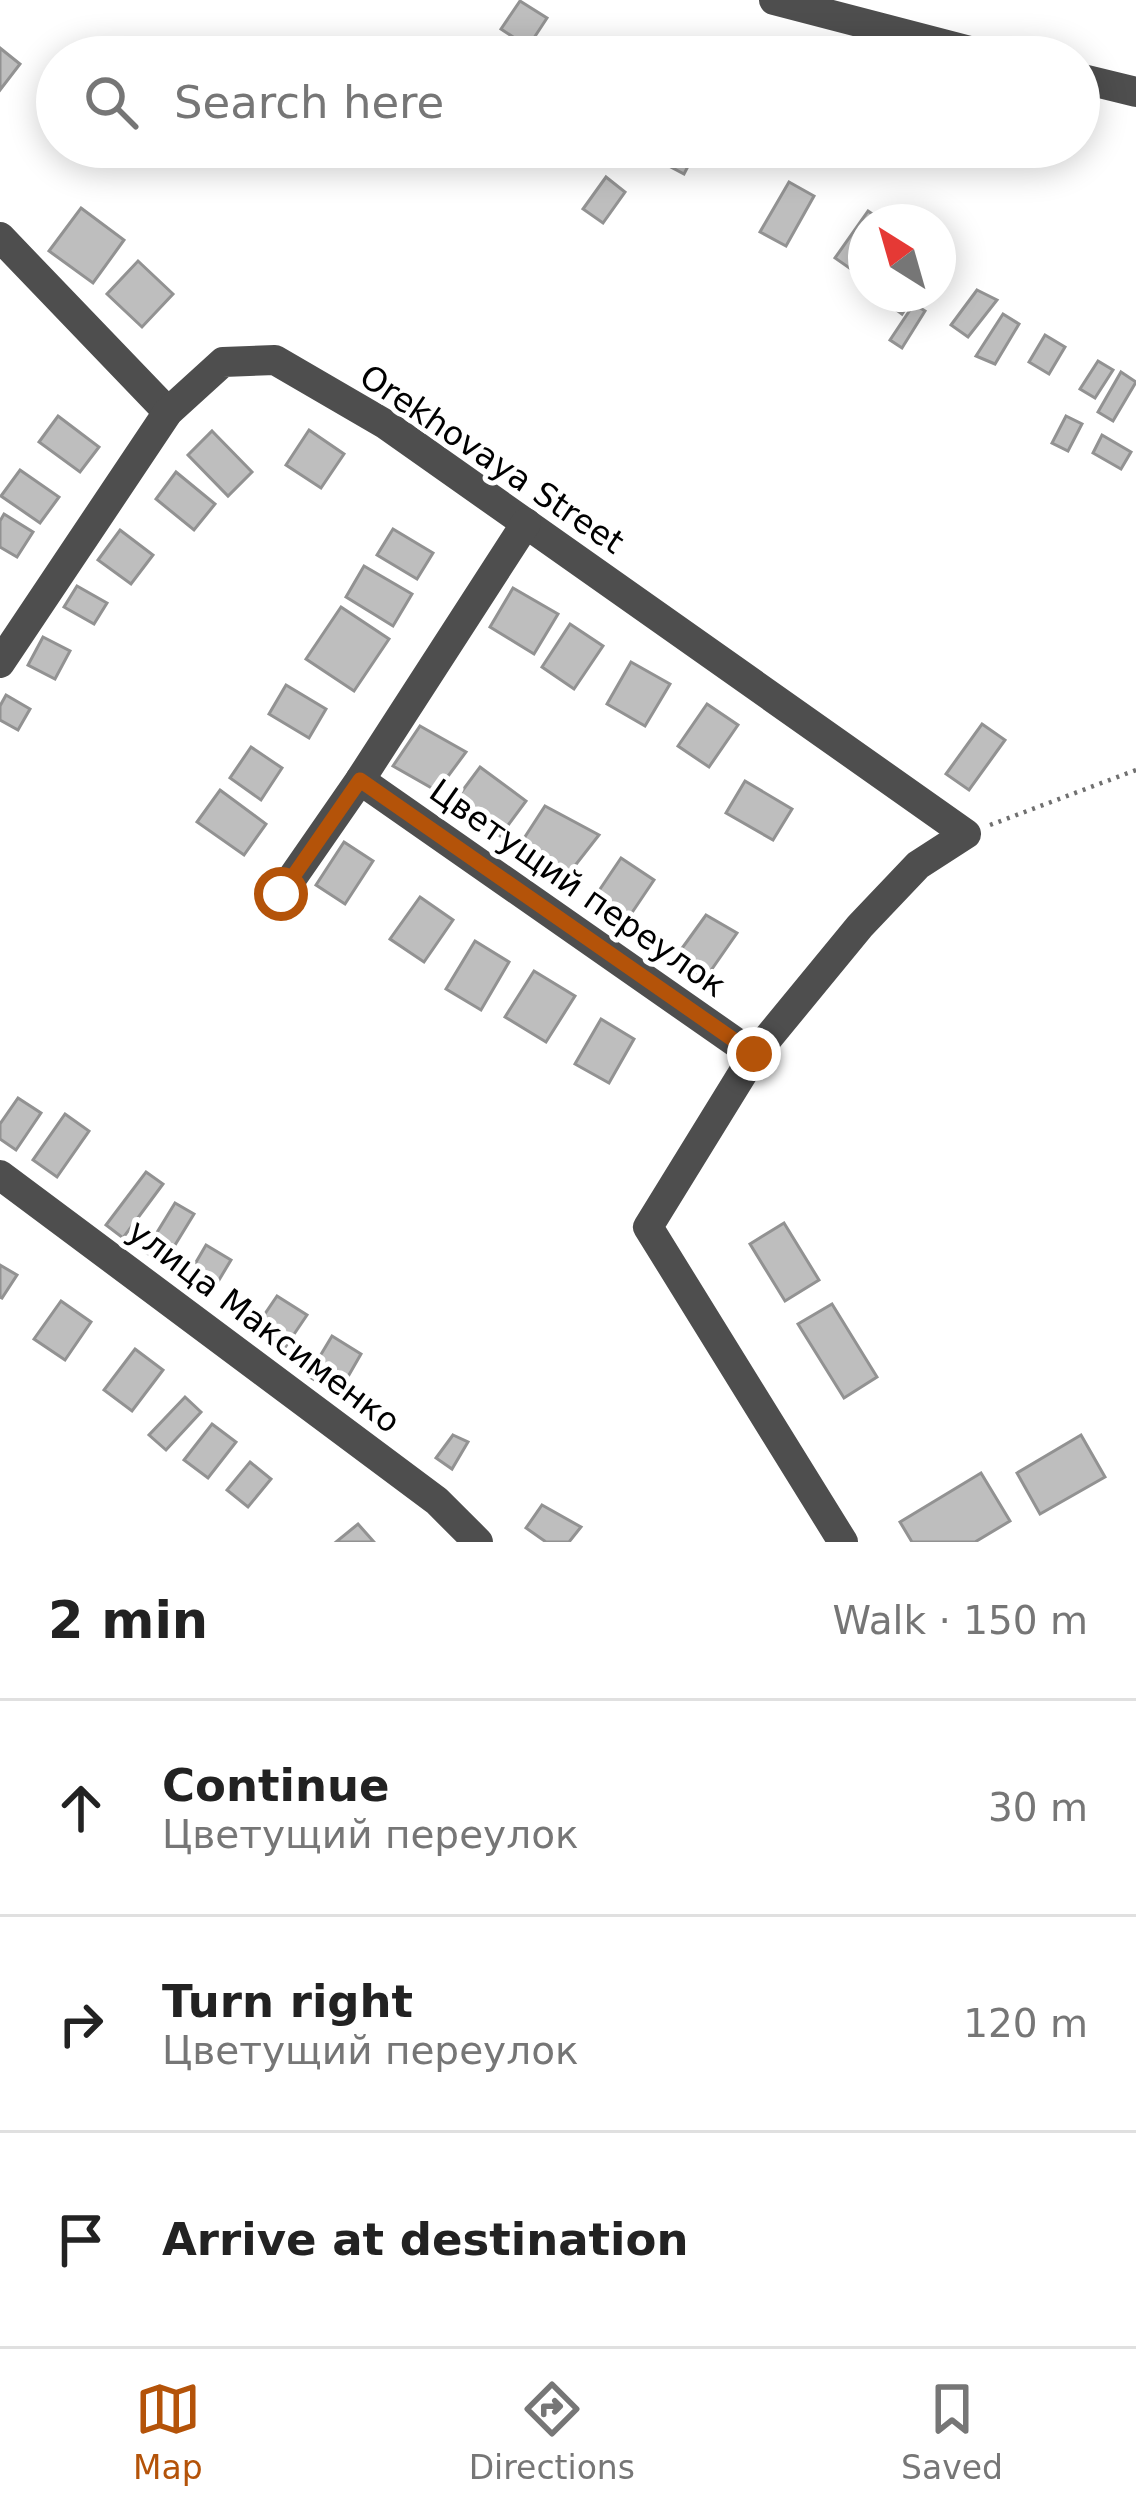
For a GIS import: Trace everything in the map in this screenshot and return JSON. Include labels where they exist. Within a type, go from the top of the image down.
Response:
[{"type":"street","points":[[774,0],[912,36]]},
{"type":"street","points":[[1100,83],[1136,92]]},
{"type":"street","points":[[0,237],[168,412]]},
{"type":"street","name":"Orekhovaya Street","points":[[0,663],[168,412],[223,362],[275,360],[385,424],[966,834]]},
{"type":"street","points":[[281,894],[526,524]]},
{"type":"street","name":"Цветущий переулок","points":[[360,780],[754,1054]]},
{"type":"street","points":[[843,1542],[648,1227],[754,1054],[860,926],[918,865],[966,834]]},
{"type":"street","name":"улица Максименко","points":[[0,1174],[437,1501],[478,1542]]},
{"type":"path","points":[[966,834],[1136,770]]},
{"type":"building","points":[[520,1],[547,18],[535,36],[512,36],[501,29]]},
{"type":"building","points":[[0,48],[20,64],[0,90]]},
{"type":"building","points":[[606,177],[625,192],[603,223],[583,209]]},
{"type":"building","points":[[789,182],[814,196],[786,246],[760,232]]},
{"type":"building","points":[[81,208],[124,240],[93,283],[49,251]]},
{"type":"building","points":[[848,239],[848,267],[835,258]]},
{"type":"building","points":[[138,261],[173,294],[142,327],[107,294]]},
{"type":"building","points":[[977,290],[997,300],[968,337],[951,325]]},
{"type":"building","points":[[909,312],[924,312],[902,348],[890,340]]},
{"type":"building","points":[[1003,314],[1019,324],[995,364],[976,356]]},
{"type":"building","points":[[1045,335],[1065,347],[1049,374],[1029,362]]},
{"type":"building","points":[[1098,361],[1113,370],[1095,398],[1080,389]]},
{"type":"building","points":[[1121,372],[1136,382],[1113,421],[1098,412]]},
{"type":"building","points":[[58,416],[99,447],[80,472],[39,442]]},
{"type":"building","points":[[1066,416],[1082,424],[1068,451],[1052,443]]},
{"type":"building","points":[[309,430],[344,454],[321,488],[286,465]]},
{"type":"building","points":[[212,431],[252,472],[228,496],[188,455]]},
{"type":"building","points":[[1102,435],[1131,452],[1121,469],[1093,453]]},
{"type":"building","points":[[20,470],[59,497],[40,523],[1,496]]},
{"type":"building","points":[[176,472],[215,504],[194,530],[156,499]]},
{"type":"building","points":[[4,514],[33,532],[17,557],[0,547]]},
{"type":"building","points":[[393,529],[433,553],[417,579],[377,555]]},
{"type":"building","points":[[120,530],[153,555],[131,584],[98,560]]},
{"type":"building","points":[[364,566],[412,594],[393,626],[346,597]]},
{"type":"building","points":[[77,586],[107,603],[94,624],[64,607]]},
{"type":"building","points":[[513,588],[558,614],[534,654],[490,627]]},
{"type":"building","points":[[341,607],[389,639],[354,691],[306,659]]},
{"type":"building","points":[[570,624],[603,646],[574,689],[542,667]]},
{"type":"building","points":[[43,637],[70,651],[55,679],[28,665]]},
{"type":"building","points":[[631,662],[670,684],[645,726],[607,704]]},
{"type":"building","points":[[286,685],[326,709],[309,738],[269,714]]},
{"type":"building","points":[[6,695],[30,709],[18,730],[0,720]]},
{"type":"building","points":[[707,704],[738,725],[709,767],[678,746]]},
{"type":"building","points":[[982,724],[1005,740],[969,790],[946,774]]},
{"type":"building","points":[[420,726],[466,752],[437,791],[393,766]]},
{"type":"building","points":[[251,747],[282,768],[261,800],[230,778]]},
{"type":"building","points":[[480,767],[526,801],[500,836],[454,802]]},
{"type":"building","points":[[745,781],[792,809],[773,840],[726,813]]},
{"type":"building","points":[[220,790],[266,824],[244,855],[197,822]]},
{"type":"building","points":[[545,806],[599,835],[563,881],[517,849]]},
{"type":"building","points":[[344,842],[373,861],[345,904],[316,885]]},
{"type":"building","points":[[621,858],[654,880],[627,920],[594,898]]},
{"type":"building","points":[[420,897],[453,920],[424,962],[390,939]]},
{"type":"building","points":[[706,915],[737,933],[705,979],[675,958]]},
{"type":"building","points":[[475,941],[509,962],[481,1010],[446,989]]},
{"type":"building","points":[[534,971],[575,996],[546,1042],[505,1017]]},
{"type":"building","points":[[601,1019],[634,1039],[609,1083],[575,1064]]},
{"type":"building","points":[[18,1098],[41,1113],[16,1150],[0,1139],[0,1124]]},
{"type":"building","points":[[65,1114],[89,1131],[57,1177],[33,1160]]},
{"type":"building","points":[[146,1172],[163,1184],[123,1238],[106,1225]]},
{"type":"building","points":[[175,1203],[194,1214],[164,1263],[145,1252]]},
{"type":"building","points":[[784,1223],[819,1280],[785,1301],[750,1244]]},
{"type":"building","points":[[206,1245],[231,1260],[210,1295],[185,1281]]},
{"type":"building","points":[[0,1265],[17,1275],[2,1298],[0,1297]]},
{"type":"building","points":[[277,1296],[307,1315],[284,1349],[254,1330]]},
{"type":"building","points":[[61,1301],[91,1322],[65,1360],[34,1339]]},
{"type":"building","points":[[832,1304],[877,1377],[844,1398],[798,1324]]},
{"type":"building","points":[[332,1336],[361,1354],[338,1394],[308,1376]]},
{"type":"building","points":[[135,1349],[163,1370],[132,1411],[104,1390]]},
{"type":"building","points":[[185,1397],[201,1412],[166,1450],[149,1435]]},
{"type":"building","points":[[212,1424],[236,1442],[208,1478],[184,1460]]},
{"type":"building","points":[[453,1435],[468,1442],[452,1469],[436,1458]]},
{"type":"building","points":[[1081,1435],[1105,1477],[1040,1514],[1017,1473]]},
{"type":"building","points":[[250,1462],[271,1479],[248,1507],[227,1490]]},
{"type":"building","points":[[981,1473],[1010,1521],[975,1542],[912,1542],[900,1522]]},
{"type":"building","points":[[542,1505],[581,1527],[569,1542],[546,1542],[526,1528]]},
{"type":"building","points":[[358,1524],[374,1542],[336,1542]]},
{"type":"route","points":[[281,894],[360,780],[754,1054]]}]
